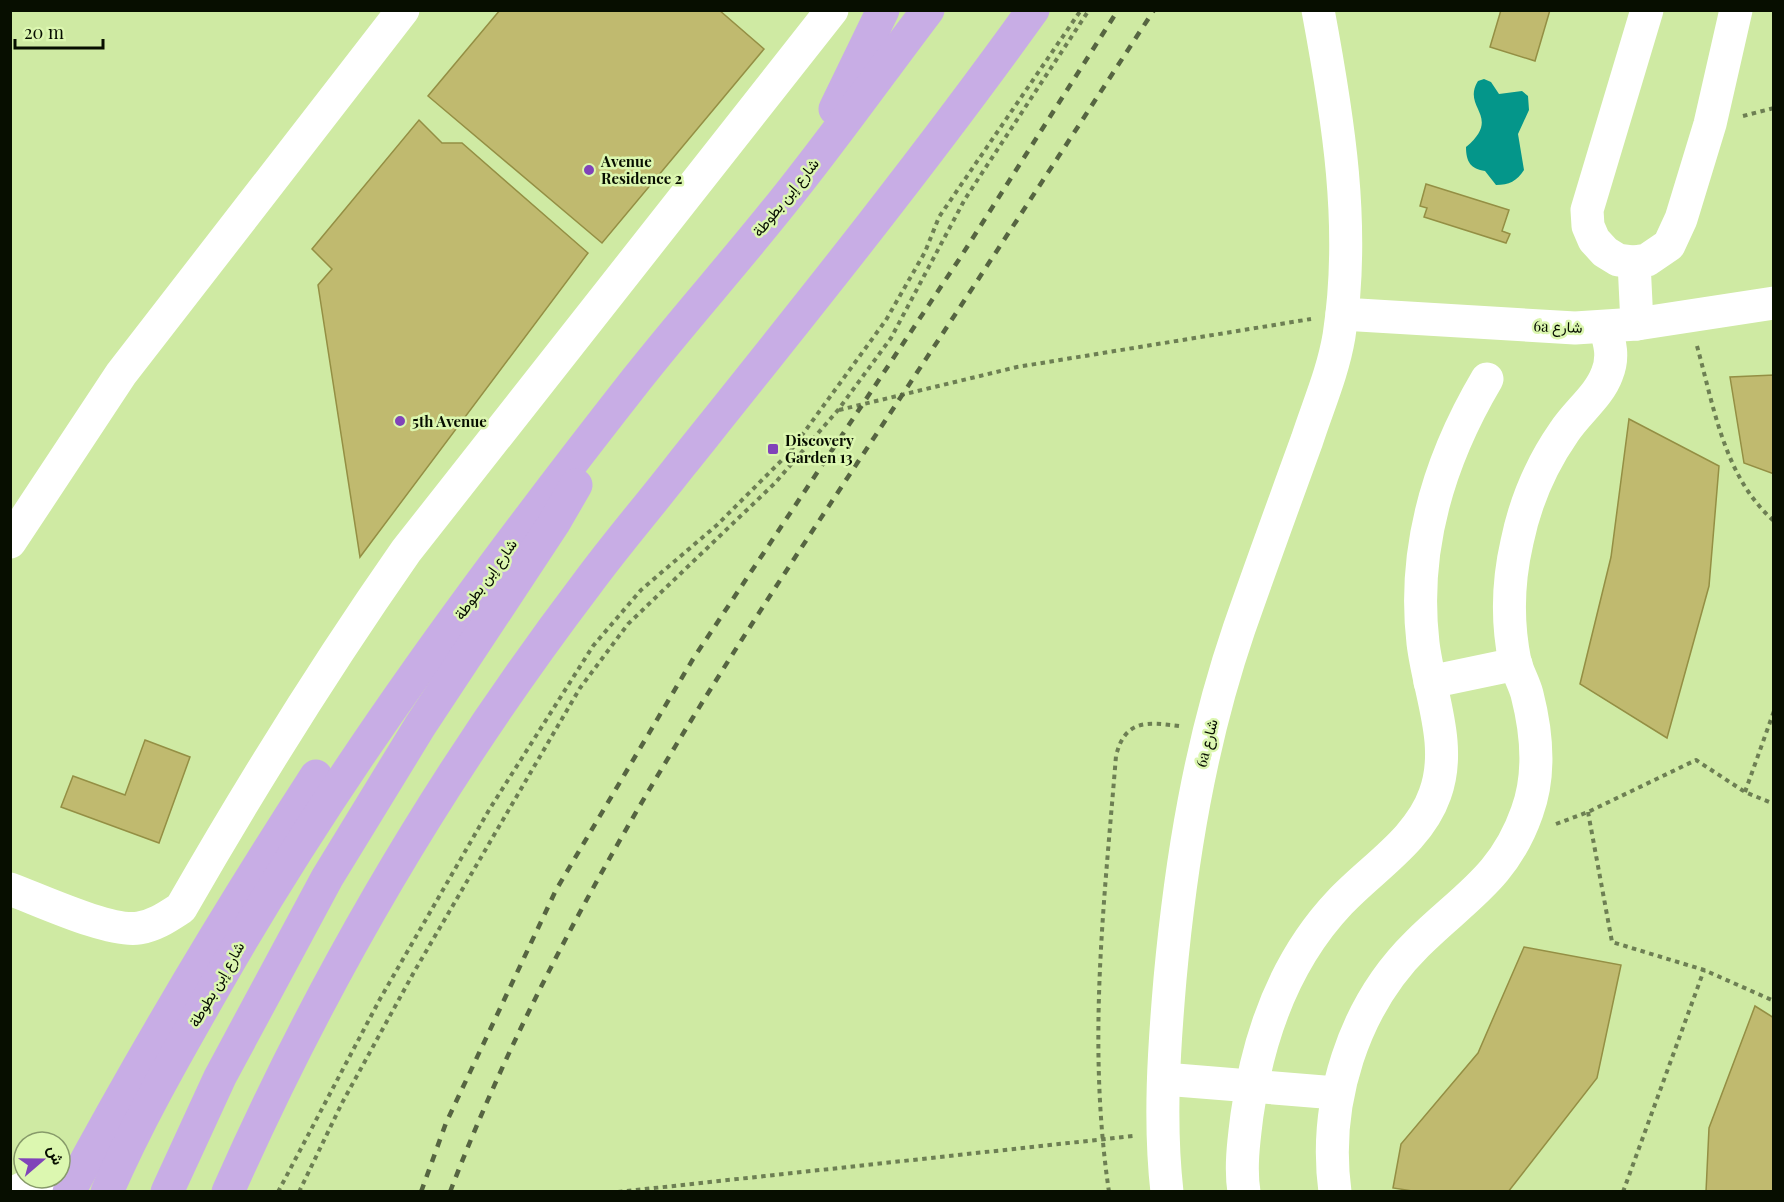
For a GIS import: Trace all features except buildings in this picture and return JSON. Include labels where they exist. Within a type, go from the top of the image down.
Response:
[{"type":"main road","points":[[797,184],[883,10]]},
{"type":"main road","name":"شارع إبن بطوطة","points":[[107,1191],[132,1135],[171,1063],[267,895],[346,772],[535,510],[639,377],[797,184],[928,10]]},
{"type":"main road","points":[[228,1191],[271,1094],[319,1001],[372,909],[522,672],[586,584],[918,165],[1033,10]]},
{"type":"main road","points":[[69,1191],[101,1130],[246,884],[335,749],[516,498],[639,377]]},
{"type":"main road","points":[[167,1191],[226,1066],[327,878],[420,726],[554,523],[639,377]]},
{"type":"main road","points":[[253,1191],[271,1136],[271,1094]]},
{"type":"street","points":[[10,542],[121,374],[403,10]]},
{"type":"street","points":[[10,889],[112,926],[145,926],[160,922],[181,908],[262,769],[406,551],[832,10]]},
{"type":"street","name":"6a شارع","points":[[1167,1191],[1164,1078],[1168,1008],[1182,868],[1208,730],[1240,628],[1326,385],[1338,341],[1342,314],[1345,269],[1343,179],[1332,90],[1318,10]]},
{"type":"street","points":[[1647,10],[1587,210],[1588,226],[1594,240],[1605,252],[1618,260],[1634,262],[1659,254],[1676,233],[1710,124],[1736,10]]},
{"type":"street","points":[[1634,262],[1637,324]]},
{"type":"street","name":"6a شارع","points":[[1342,314],[1575,328],[1637,324],[1773,303]]},
{"type":"street","points":[[1335,1191],[1332,1132],[1336,1093],[1360,1029],[1394,971],[1416,944],[1485,883],[1503,862],[1528,811],[1535,781],[1537,750],[1533,720],[1516,664],[1510,624],[1510,583],[1516,542],[1527,503],[1543,466],[1564,431],[1607,375],[1611,360],[1611,345],[1605,327]]},
{"type":"street","points":[[1244,1191],[1245,1132],[1251,1086],[1268,1019],[1298,957],[1316,929],[1423,819],[1435,794],[1442,766],[1442,738],[1423,643],[1421,603],[1428,524],[1450,449],[1488,379]]},
{"type":"street","points":[[1430,682],[1516,664]]},
{"type":"street","points":[[1164,1078],[1336,1093]]},
{"type":"street","points":[[72,1160],[101,1130]]},
{"type":"path","points":[[278,1191],[380,999],[489,810],[593,646],[641,590],[717,525],[795,444],[886,320],[925,252],[939,218],[1081,10]]},
{"type":"path","points":[[299,1191],[342,1103],[414,972],[580,688],[628,624],[775,483],[838,410],[891,338],[965,199],[1089,10]]},
{"type":"path","points":[[838,410],[1017,366],[1342,314]]},
{"type":"path","points":[[1689,316],[1725,443],[1736,473],[1758,508],[1773,521]]},
{"type":"path","points":[[1745,792],[1773,711]]},
{"type":"path","points":[[1109,1191],[1101,1140],[1096,1014],[1116,756],[1119,743],[1127,732],[1140,725],[1153,723],[1208,730]]},
{"type":"path","points":[[1516,839],[1588,812],[1696,760],[1745,792],[1773,804]]},
{"type":"path","points":[[1588,812],[1612,942],[1704,970],[1773,1001]]},
{"type":"path","points":[[1623,1191],[1704,970]]},
{"type":"path","points":[[618,1191],[1164,1133]]},
{"type":"water","points":[[1484,79],[1491,82],[1499,94],[1522,91],[1528,96],[1529,110],[1518,134],[1524,170],[1515,180],[1505,184],[1496,185],[1485,171],[1476,169],[1470,164],[1467,157],[1466,147],[1476,136],[1482,120],[1474,98],[1474,90],[1478,81]]},
{"type":"railway","points":[[421,1192],[446,1123],[556,890],[693,659],[960,258],[1118,10]]},
{"type":"railway","points":[[450,1192],[489,1096],[533,1003],[580,912],[683,733],[1154,10]]},
{"type":"place","name":"Avenue Residence 2","points":[[589,170]]},
{"type":"place","name":"5th Avenue","points":[[400,421]]},
{"type":"place","name":"Discovery Garden 13","points":[[773,449]]}]
